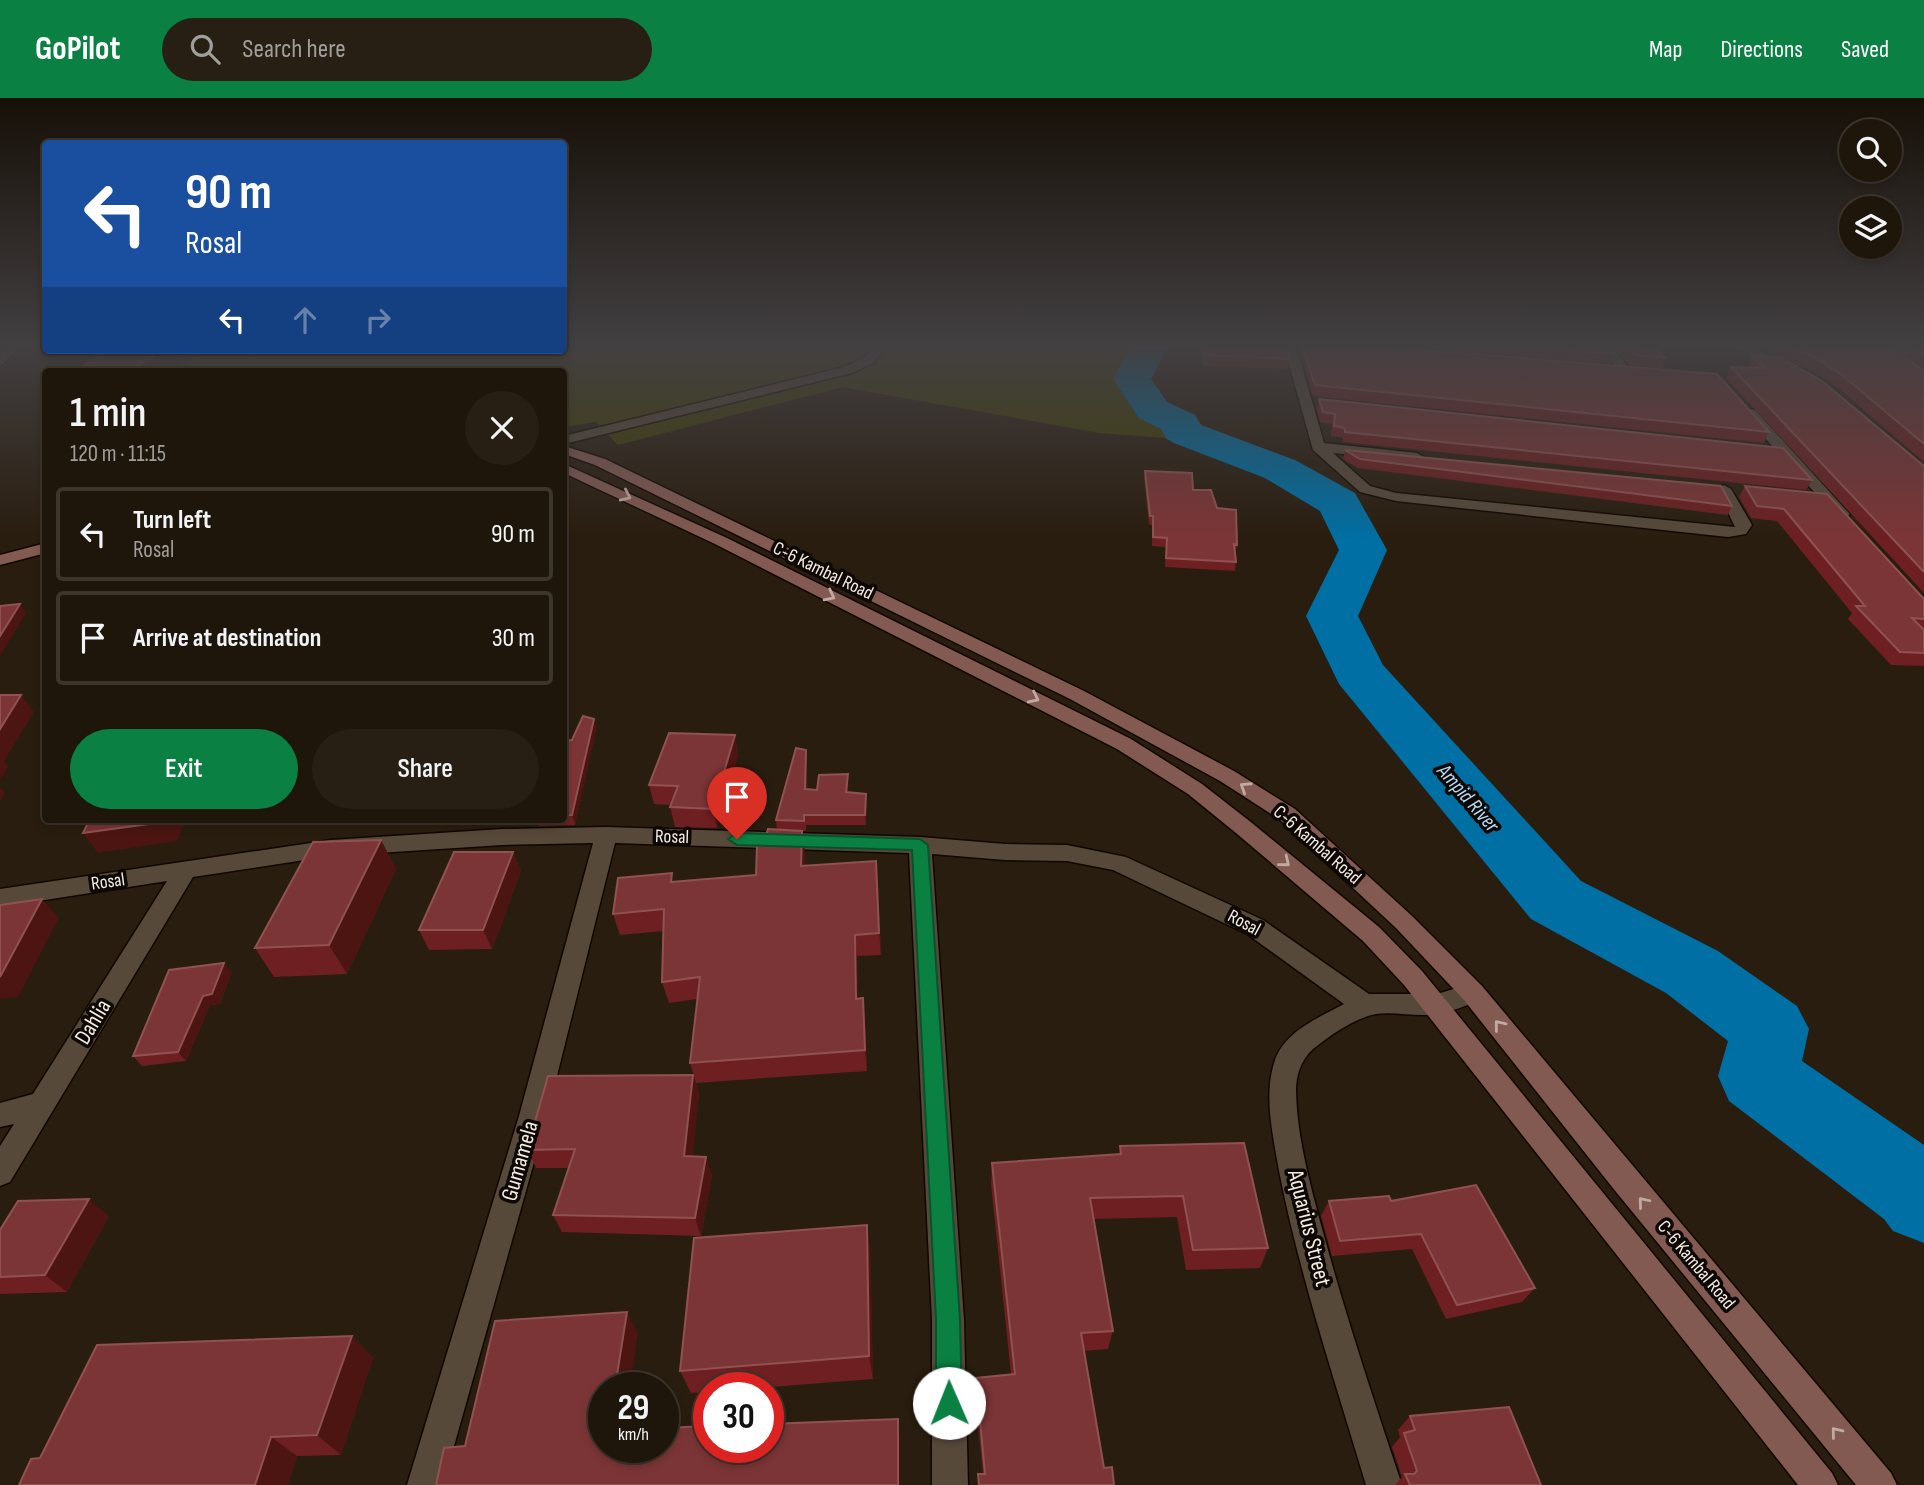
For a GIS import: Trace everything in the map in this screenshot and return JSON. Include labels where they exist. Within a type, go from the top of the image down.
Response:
[{"type":"main road","name":"C-6 Kambal Road","points":[[567,451],[600,463],[1077,695],[1227,776],[1287,814],[1404,922],[1473,993],[1622,1177],[1880,1485]]},
{"type":"main road","name":"C-6 Kambal Road","points":[[567,469],[721,541],[1124,744],[1195,789],[1300,874],[1371,934],[1437,1004],[1821,1485]]},
{"type":"main road","points":[[0,548],[42,538]]},
{"type":"main road","points":[[0,560],[42,549]]},
{"type":"street","points":[[567,439],[683,411]]},
{"type":"street","points":[[1312,411],[1318,447],[1365,489],[1396,497],[1728,532],[1740,531],[1744,524],[1724,489]]},
{"type":"street","points":[[1747,411],[1855,529]]},
{"type":"street","points":[[1318,447],[1427,458]]},
{"type":"street","points":[[1758,449],[1786,452]]},
{"type":"street","points":[[1803,497],[1829,499]]},
{"type":"street","name":"Rosal","points":[[0,898],[331,848],[502,837],[606,835],[920,845],[1005,852],[1067,853],[1118,863],[1255,927],[1365,1005]]},
{"type":"street","name":"Gumamela","points":[[425,1485],[533,1116],[606,835]]},
{"type":"street","points":[[920,845],[948,1320],[950,1485]]},
{"type":"street","name":"Dahlia","points":[[0,1172],[185,871]]},
{"type":"street","points":[[1365,1005],[1437,1004],[1473,993]]},
{"type":"street","name":"Aquarius Street","points":[[1365,1005],[1311,1036],[1286,1061],[1281,1096],[1305,1226],[1384,1485]]},
{"type":"street","points":[[0,1115],[43,1104]]},
{"type":"shaded area","points":[[567,411],[751,411],[618,445],[596,422],[567,427]]},
{"type":"shaded area","points":[[975,411],[1154,411],[1181,424],[1177,439],[1099,433]]},
{"type":"building","points":[[1430,411],[1783,448],[1812,480],[1345,432],[1345,428],[1334,426],[1335,414],[1323,412]]},
{"type":"building","points":[[1564,411],[1750,411],[1769,432]]},
{"type":"building","points":[[1772,411],[1858,411],[1924,466],[1924,572]]},
{"type":"building","points":[[1884,411],[1924,411],[1924,444]]},
{"type":"building","points":[[1345,450],[1721,486],[1732,506],[1360,459]]},
{"type":"building","points":[[1145,471],[1192,473],[1193,490],[1211,490],[1217,508],[1236,510],[1236,562],[1166,558],[1167,538],[1153,537],[1153,516],[1150,516]]},
{"type":"building","points":[[1745,486],[1827,494],[1924,599],[1924,619],[1912,618],[1924,630],[1924,653],[1900,652],[1856,606],[1865,606],[1784,509],[1757,506]]},
{"type":"building","points":[[20,604],[0,636],[0,606]]},
{"type":"building","points":[[0,695],[21,695],[0,729]]},
{"type":"building","points":[[583,716],[594,719],[572,815],[567,815],[567,741],[572,740]]},
{"type":"building","points":[[669,733],[735,735],[713,809],[670,807],[678,786],[649,785]]},
{"type":"building","points":[[796,748],[806,750],[805,789],[817,790],[819,775],[848,774],[846,792],[866,794],[865,815],[804,815],[804,821],[776,820]]},
{"type":"building","points":[[88,823],[156,823],[83,833]]},
{"type":"building","points":[[768,829],[802,831],[801,866],[876,861],[879,933],[855,935],[856,999],[863,998],[865,1050],[690,1063],[700,977],[662,982],[664,909],[613,914],[618,878],[672,873],[671,882],[756,875],[757,846],[763,845]]},
{"type":"building","points":[[381,840],[329,945],[255,948],[313,842]]},
{"type":"building","points":[[454,852],[513,852],[483,930],[419,930]]},
{"type":"building","points":[[42,899],[0,977],[0,905]]},
{"type":"building","points":[[224,963],[212,994],[203,996],[178,1052],[133,1056],[169,970]]},
{"type":"building","points":[[693,1075],[684,1156],[706,1157],[695,1218],[553,1215],[575,1149],[527,1150],[548,1076]]},
{"type":"building","points":[[1244,1143],[1268,1248],[1193,1250],[1183,1196],[1090,1198],[1113,1331],[1081,1333],[1104,1468],[1112,1467],[1114,1485],[979,1485],[978,1474],[985,1474],[976,1378],[1015,1374],[992,1163],[1121,1154],[1120,1146]]},
{"type":"building","points":[[1476,1185],[1535,1288],[1457,1305],[1421,1234],[1340,1241],[1329,1201],[1389,1196],[1391,1201]]},
{"type":"building","points":[[89,1199],[45,1275],[0,1277],[0,1230],[18,1201]]},
{"type":"building","points":[[867,1225],[869,1356],[680,1371],[694,1238]]},
{"type":"building","points":[[627,1312],[618,1372],[588,1372],[588,1463],[679,1463],[679,1427],[693,1427],[693,1463],[784,1463],[784,1423],[898,1419],[898,1485],[436,1485],[444,1448],[465,1446],[495,1321]]},
{"type":"building","points":[[352,1336],[317,1435],[271,1437],[255,1485],[19,1485],[31,1459],[40,1458],[97,1345]]},
{"type":"building","points":[[1509,1407],[1541,1485],[1410,1485],[1405,1474],[1414,1474],[1417,1471],[1404,1433],[1415,1430],[1410,1416]]},
{"type":"waterway","name":"Ampid River","points":[[1154,411],[1181,424],[1181,430],[1188,434],[1280,469],[1339,503],[1363,550],[1332,616],[1359,672],[1556,900],[1692,972],[1770,1029],[1758,1076],[1915,1190],[1924,1201]]},
{"type":"route","points":[[737,839],[920,845],[948,1320],[949,1403]]}]
